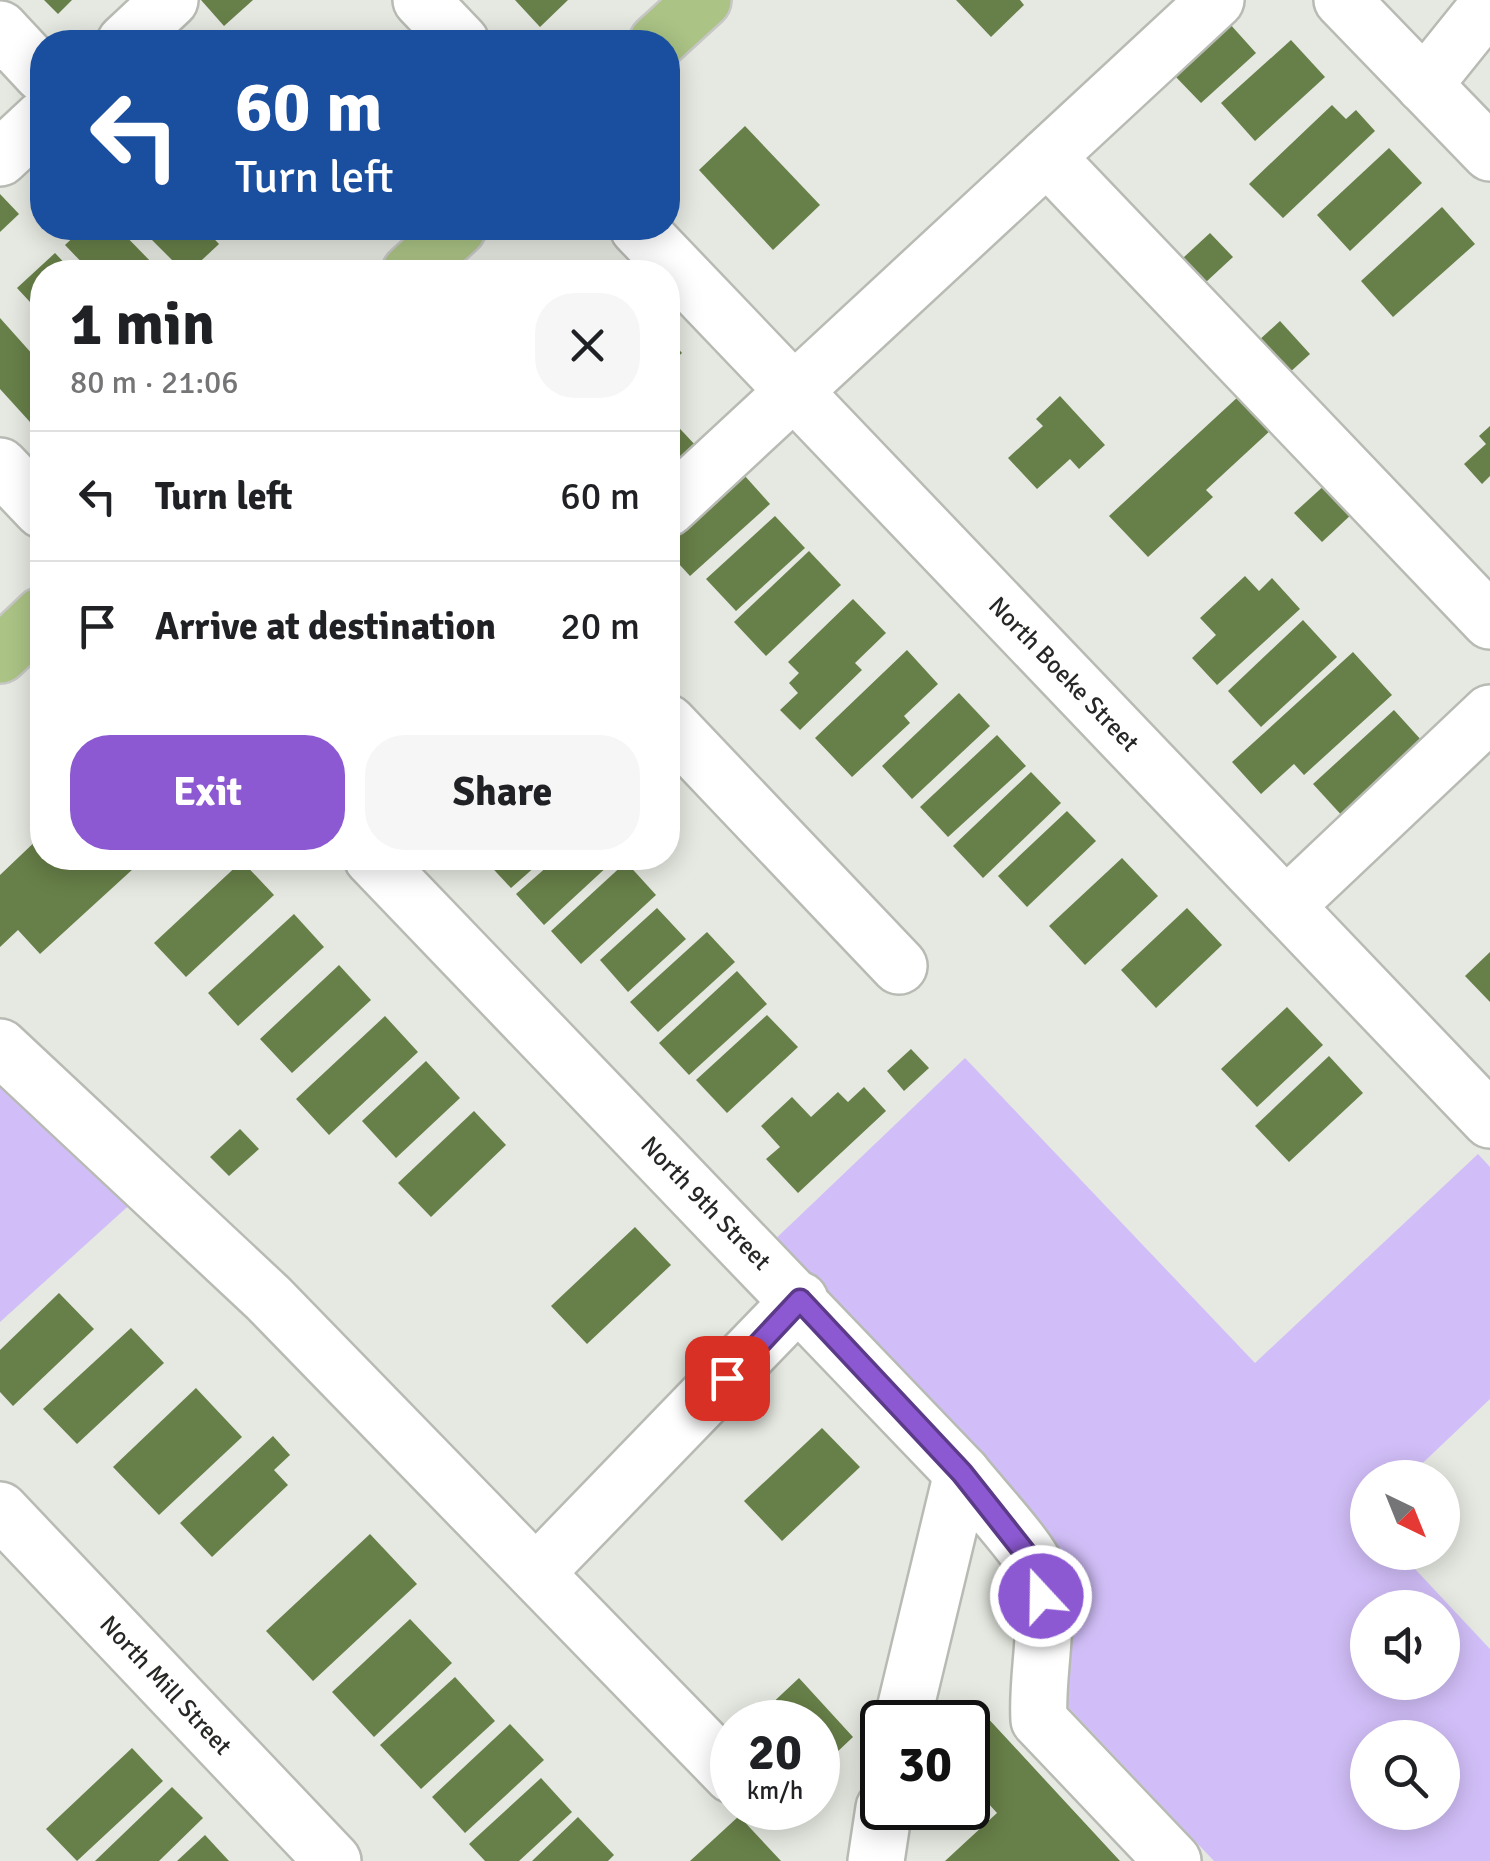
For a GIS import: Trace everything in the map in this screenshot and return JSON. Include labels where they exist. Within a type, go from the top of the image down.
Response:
[{"type":"main road","points":[[670,30],[702,0]]},
{"type":"main road","points":[[423,260],[445,240]]},
{"type":"main road","points":[[0,655],[30,626]]},
{"type":"street","points":[[137,30],[170,0]]},
{"type":"street","points":[[421,0],[450,30]]},
{"type":"street","points":[[680,497],[1216,0]]},
{"type":"street","points":[[1342,0],[1490,153]]},
{"type":"street","points":[[1424,84],[1490,4]]},
{"type":"street","points":[[0,29],[30,61]]},
{"type":"street","points":[[0,158],[30,130]]},
{"type":"street","points":[[1047,157],[1490,621]]},
{"type":"street","name":"North Boeke Street","points":[[650,240],[669,260]]},
{"type":"street","name":"North Boeke Street","points":[[680,272],[1490,1120]]},
{"type":"street","points":[[0,466],[30,497]]},
{"type":"street","points":[[1286,906],[1490,714]]},
{"type":"street","points":[[680,736],[899,966]]},
{"type":"street","name":"North 9th Street","points":[[384,870],[962,1473],[1038,1569],[1045,1624],[1037,1691],[1039,1720],[1173,1861]]},
{"type":"street","points":[[0,1048],[268,1298],[710,1752]]},
{"type":"street","points":[[536,1574],[800,1300]]},
{"type":"street","points":[[907,1700],[962,1473]]},
{"type":"street","name":"North Mill Street","points":[[0,1510],[333,1861]]},
{"type":"street","points":[[876,1861],[881,1830]]},
{"type":"shaded area","points":[[965,1058],[1255,1363],[1478,1154],[1490,1167],[1490,1399],[1426,1460],[1350,1460],[1350,1570],[1416,1570],[1435,1590],[1350,1590],[1350,1700],[1460,1700],[1460,1617],[1490,1649],[1490,1861],[1214,1861],[1069,1708],[1061,1679],[1075,1597],[1059,1554],[767,1247]]},
{"type":"shaded area","points":[[8,1079],[135,1200],[0,1322],[0,1086]]},
{"type":"building","points":[[44,0],[72,0],[58,14]]},
{"type":"building","points":[[201,0],[253,0],[224,26]]},
{"type":"building","points":[[515,0],[568,0],[540,27]]},
{"type":"building","points":[[956,0],[1020,0],[1024,5],[991,37]]},
{"type":"building","points":[[1229,23],[1256,53],[1201,103],[1174,75]]},
{"type":"building","points":[[1291,40],[1325,77],[1255,141],[1221,103]]},
{"type":"building","points":[[1332,105],[1346,119],[1356,110],[1375,131],[1283,218],[1249,184]]},
{"type":"building","points":[[745,126],[820,205],[773,250],[699,170]]},
{"type":"building","points":[[1389,148],[1422,183],[1350,251],[1317,215]]},
{"type":"building","points":[[0,194],[19,214],[0,232]]},
{"type":"building","points":[[1442,207],[1475,244],[1393,317],[1361,281]]},
{"type":"building","points":[[1210,233],[1233,257],[1206,282],[1183,258]]},
{"type":"building","points":[[70,240],[130,240],[149,260],[79,260],[65,245]]},
{"type":"building","points":[[152,240],[215,240],[219,244],[202,260],[172,260]]},
{"type":"building","points":[[30,276],[30,302],[17,288]]},
{"type":"building","points":[[0,318],[30,352],[30,422],[0,389]]},
{"type":"building","points":[[1280,321],[1310,354],[1288,374],[1257,342]]},
{"type":"building","points":[[1240,395],[1272,429],[1206,490],[1213,497],[1148,557],[1109,516]]},
{"type":"building","points":[[1060,396],[1105,445],[1079,469],[1070,459],[1037,489],[1008,458],[1043,426],[1036,419]]},
{"type":"building","points":[[1490,426],[1490,476],[1482,484],[1464,464],[1486,444],[1479,436]]},
{"type":"building","points":[[680,429],[698,448],[680,462]]},
{"type":"building","points":[[736,466],[770,504],[690,576],[680,565],[680,518]]},
{"type":"building","points":[[1327,483],[1354,512],[1322,542],[1294,513]]},
{"type":"building","points":[[775,516],[805,548],[736,611],[706,579]]},
{"type":"building","points":[[809,551],[841,585],[766,656],[734,622]]},
{"type":"building","points":[[1245,576],[1259,591],[1272,578],[1300,609],[1217,685],[1192,658],[1216,635],[1200,618]]},
{"type":"building","points":[[853,599],[886,633],[855,663],[862,670],[800,730],[780,710],[798,693],[789,683],[799,673],[788,662]]},
{"type":"building","points":[[1303,620],[1337,657],[1261,727],[1228,691]]},
{"type":"building","points":[[907,650],[938,684],[904,716],[910,723],[852,777],[815,738]]},
{"type":"building","points":[[1353,652],[1392,695],[1304,775],[1294,764],[1261,794],[1232,762]]},
{"type":"building","points":[[959,693],[990,726],[912,799],[882,766]]},
{"type":"building","points":[[1394,710],[1432,752],[1345,819],[1313,784]]},
{"type":"building","points":[[997,735],[1026,766],[948,837],[920,807]]},
{"type":"building","points":[[1031,772],[1061,803],[983,878],[953,846]]},
{"type":"building","points":[[1067,811],[1096,841],[1027,907],[998,876]]},
{"type":"building","points":[[30,846],[30,870],[132,870],[40,954],[18,930],[0,947],[0,875]]},
{"type":"building","points":[[1122,858],[1158,896],[1085,965],[1049,926]]},
{"type":"building","points":[[232,870],[250,870],[274,895],[186,977],[154,943]]},
{"type":"building","points":[[494,870],[531,870],[511,888]]},
{"type":"building","points":[[543,870],[604,870],[544,925],[516,894]]},
{"type":"building","points":[[617,870],[633,870],[656,895],[581,964],[551,931]]},
{"type":"building","points":[[657,908],[686,939],[628,992],[600,960]]},
{"type":"building","points":[[1187,908],[1222,945],[1156,1008],[1121,970]]},
{"type":"building","points":[[294,914],[324,947],[238,1026],[208,993]]},
{"type":"building","points":[[707,932],[735,962],[658,1032],[630,1002]]},
{"type":"building","points":[[1490,952],[1490,1002],[1465,976]]},
{"type":"building","points":[[339,965],[371,1000],[292,1073],[260,1039]]},
{"type":"building","points":[[737,971],[767,1004],[689,1075],[659,1043]]},
{"type":"building","points":[[1287,1007],[1323,1045],[1257,1107],[1221,1069]]},
{"type":"building","points":[[767,1015],[798,1047],[727,1113],[696,1080]]},
{"type":"building","points":[[385,1016],[418,1052],[329,1135],[296,1099]]},
{"type":"building","points":[[911,1049],[929,1068],[904,1091],[887,1071]]},
{"type":"building","points":[[1329,1056],[1363,1093],[1289,1162],[1255,1126]]},
{"type":"building","points":[[426,1061],[460,1098],[396,1158],[362,1121]]},
{"type":"building","points":[[864,1087],[886,1111],[798,1193],[766,1159],[780,1147],[761,1126],[792,1097],[811,1117],[838,1092],[848,1102]]},
{"type":"building","points":[[474,1111],[506,1145],[431,1217],[398,1183]]},
{"type":"building","points":[[240,1129],[259,1149],[229,1176],[210,1157]]},
{"type":"building","points":[[635,1227],[671,1265],[587,1344],[551,1306]]},
{"type":"building","points":[[59,1293],[94,1329],[13,1406],[0,1392],[0,1350]]},
{"type":"building","points":[[131,1328],[164,1363],[77,1444],[43,1409]]},
{"type":"building","points":[[196,1388],[242,1437],[159,1515],[113,1467]]},
{"type":"building","points":[[822,1428],[860,1467],[782,1541],[744,1501]]},
{"type":"building","points":[[273,1436],[290,1455],[274,1470],[288,1485],[212,1557],[180,1523]]},
{"type":"building","points":[[370,1534],[417,1584],[313,1681],[266,1631]]},
{"type":"building","points":[[410,1619],[452,1663],[374,1737],[332,1692]]},
{"type":"building","points":[[455,1677],[495,1721],[421,1789],[380,1745]]},
{"type":"building","points":[[799,1678],[819,1700],[776,1700]]},
{"type":"building","points":[[990,1721],[1120,1861],[945,1861],[979,1830],[990,1830],[990,1819],[997,1813],[990,1805]]},
{"type":"building","points":[[840,1723],[853,1737],[840,1749]]},
{"type":"building","points":[[510,1724],[544,1760],[465,1833],[432,1797]]},
{"type":"building","points":[[132,1748],[163,1781],[77,1861],[46,1829]]},
{"type":"building","points":[[541,1778],[572,1812],[519,1861],[485,1861],[469,1844]]},
{"type":"building","points":[[172,1787],[203,1818],[159,1861],[95,1861]]},
{"type":"building","points":[[578,1817],[614,1855],[608,1861],[532,1861]]},
{"type":"building","points":[[724,1830],[752,1830],[781,1861],[690,1861]]},
{"type":"building","points":[[205,1835],[229,1861],[177,1861]]},
{"type":"route","points":[[727,1378],[800,1300],[962,1473],[1038,1569],[1041,1596]]}]
